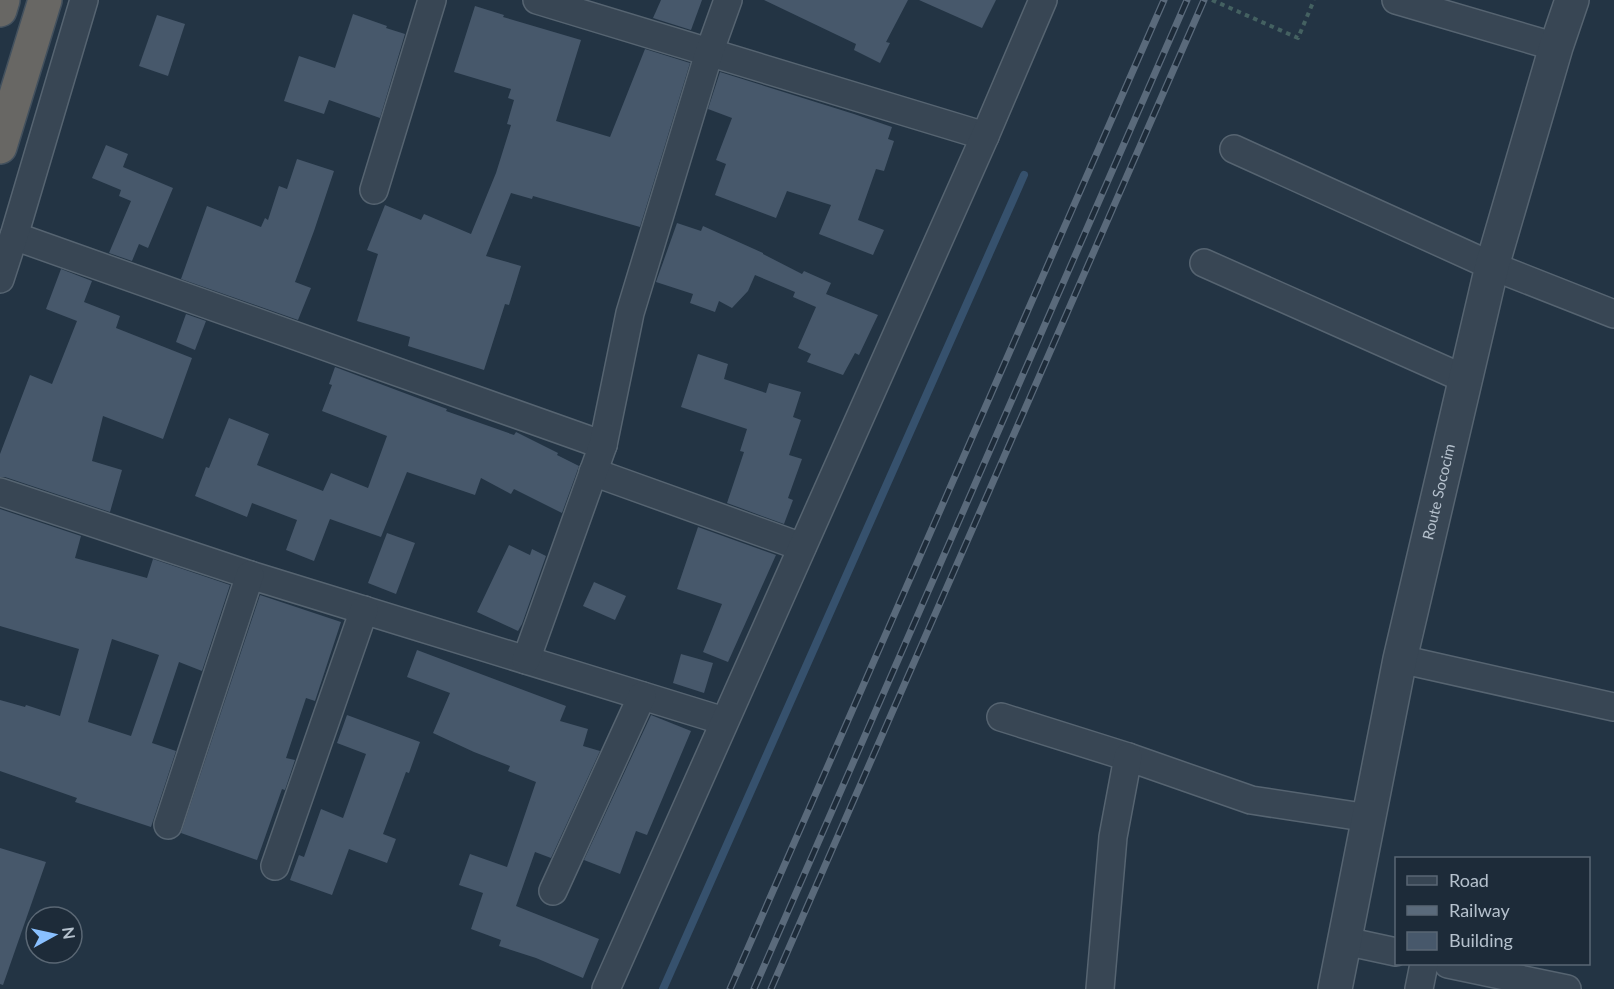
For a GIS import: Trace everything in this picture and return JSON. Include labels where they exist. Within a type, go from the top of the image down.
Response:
[{"type":"highway","points":[[0,10],[3,0]]},
{"type":"highway","points":[[0,147],[45,0]]},
{"type":"street","points":[[0,279],[84,0]]},
{"type":"street","points":[[374,190],[432,0]]},
{"type":"street","points":[[537,0],[986,136]]},
{"type":"street","points":[[526,660],[603,445],[630,314],[709,53],[728,0]]},
{"type":"street","points":[[606,989],[986,136],[1043,0]]},
{"type":"street","points":[[1396,0],[1556,47]]},
{"type":"street","name":"Route Sococim","points":[[1335,989],[1400,658],[1492,266],[1572,0]]},
{"type":"street","points":[[1234,149],[1492,266],[1614,314]]},
{"type":"street","points":[[14,236],[603,445]]},
{"type":"street","points":[[1204,263],[1465,379]]},
{"type":"street","points":[[593,472],[802,547]]},
{"type":"street","points":[[0,492],[250,575],[724,721]]},
{"type":"street","points":[[168,825],[250,575]]},
{"type":"street","points":[[275,866],[364,610]]},
{"type":"street","points":[[1400,658],[1614,707]]},
{"type":"street","points":[[553,891],[642,696]]},
{"type":"street","points":[[1001,717],[1128,757],[1251,800],[1369,818]]},
{"type":"street","points":[[1100,989],[1113,837],[1128,757]]},
{"type":"street","points":[[1345,941],[1395,952]]},
{"type":"street","points":[[1419,989],[1424,965]]},
{"type":"street","points":[[1457,965],[1567,989]]},
{"type":"path","points":[[1212,0],[1298,38],[1314,0]]},
{"type":"building","points":[[661,0],[702,0],[691,30],[653,18]]},
{"type":"building","points":[[764,0],[908,0],[886,42],[890,43],[880,63],[854,50],[856,44]]},
{"type":"building","points":[[919,0],[996,0],[982,28]]},
{"type":"building","points":[[475,6],[504,15],[503,17],[581,40],[556,121],[610,137],[645,49],[690,63],[640,227],[533,196],[532,199],[511,193],[486,256],[521,266],[509,305],[505,304],[484,370],[408,346],[410,337],[357,321],[378,254],[367,250],[385,205],[421,220],[424,214],[471,234],[496,173],[511,125],[507,124],[514,100],[508,98],[511,89],[454,72]]},
{"type":"building","points":[[353,14],[405,34],[380,118],[329,100],[324,114],[284,101],[299,56],[335,68]]},
{"type":"building","points":[[157,15],[185,24],[168,76],[139,66]]},
{"type":"building","points":[[720,72],[892,127],[888,139],[894,141],[884,171],[876,169],[858,220],[884,230],[873,255],[819,234],[831,205],[787,191],[776,218],[715,195],[726,164],[716,160],[732,118],[708,109]]},
{"type":"building","points":[[106,145],[128,154],[123,167],[173,188],[148,248],[139,244],[132,261],[109,253],[131,201],[119,196],[121,190],[92,178]]},
{"type":"building","points":[[297,159],[334,171],[295,282],[311,288],[298,320],[181,279],[207,206],[261,227],[265,218],[268,220],[279,186],[287,189]]},
{"type":"building","points":[[677,223],[701,231],[703,226],[763,253],[802,274],[804,271],[831,283],[826,294],[878,315],[859,355],[855,353],[843,375],[807,362],[811,354],[798,348],[816,307],[793,297],[795,292],[755,275],[748,291],[732,308],[719,301],[715,312],[690,303],[693,294],[656,282]]},
{"type":"building","points":[[61,269],[92,281],[84,302],[120,316],[116,328],[192,358],[163,439],[103,416],[92,461],[122,470],[110,512],[0,477],[0,454],[30,375],[52,384],[77,321],[46,309]]},
{"type":"building","points":[[186,314],[206,321],[195,350],[176,342]]},
{"type":"building","points":[[698,354],[728,364],[724,379],[766,393],[769,383],[801,392],[793,417],[801,420],[789,455],[802,459],[788,498],[793,500],[784,524],[727,503],[744,452],[740,451],[747,429],[681,407]]},
{"type":"building","points":[[335,367],[447,409],[446,411],[514,435],[516,432],[579,466],[562,513],[514,489],[511,494],[481,478],[475,495],[407,472],[381,537],[330,519],[314,561],[286,550],[297,520],[252,503],[247,517],[195,496],[229,418],[269,434],[257,465],[323,491],[331,473],[368,488],[387,436],[322,411],[332,385],[329,384]]},
{"type":"building","points":[[0,509],[81,536],[75,558],[147,578],[153,559],[230,585],[202,671],[179,662],[152,743],[176,751],[151,827],[75,802],[77,798],[0,771],[0,700],[25,707],[26,705],[60,716],[79,649],[0,626]],"holes":[[[112,639],[159,655],[131,736],[88,722]]]},
{"type":"building","points":[[698,527],[776,555],[728,662],[703,652],[722,604],[677,589]]},
{"type":"building","points":[[387,533],[415,543],[396,594],[368,583]]},
{"type":"building","points":[[509,545],[530,555],[532,549],[546,556],[518,631],[477,612]]},
{"type":"building","points":[[594,582],[626,596],[615,620],[583,606]]},
{"type":"building","points":[[260,595],[341,622],[315,701],[306,698],[286,758],[295,760],[285,790],[282,789],[257,860],[181,833]]},
{"type":"building","points":[[417,650],[566,706],[560,721],[588,729],[583,746],[600,751],[551,858],[535,852],[516,906],[599,939],[583,978],[536,958],[499,946],[501,940],[471,929],[483,893],[459,885],[470,854],[507,867],[536,782],[508,771],[510,766],[433,733],[450,693],[407,677]]},
{"type":"building","points":[[681,654],[713,663],[704,693],[673,683]]},
{"type":"building","points":[[347,715],[420,742],[383,834],[396,839],[387,863],[349,849],[332,895],[290,880],[299,855],[304,857],[321,809],[343,818],[366,754],[337,743]]},
{"type":"building","points":[[651,715],[691,731],[647,835],[636,831],[620,874],[584,860]]},
{"type":"building","points":[[0,848],[46,862],[31,905],[24,905],[24,925],[3,985],[0,984]]},
{"type":"waterway","points":[[663,989],[1024,175]]},
{"type":"railway","points":[[730,989],[1164,0]]},
{"type":"railway","points":[[754,989],[1187,0]]},
{"type":"railway","points":[[771,989],[1204,0]]}]
